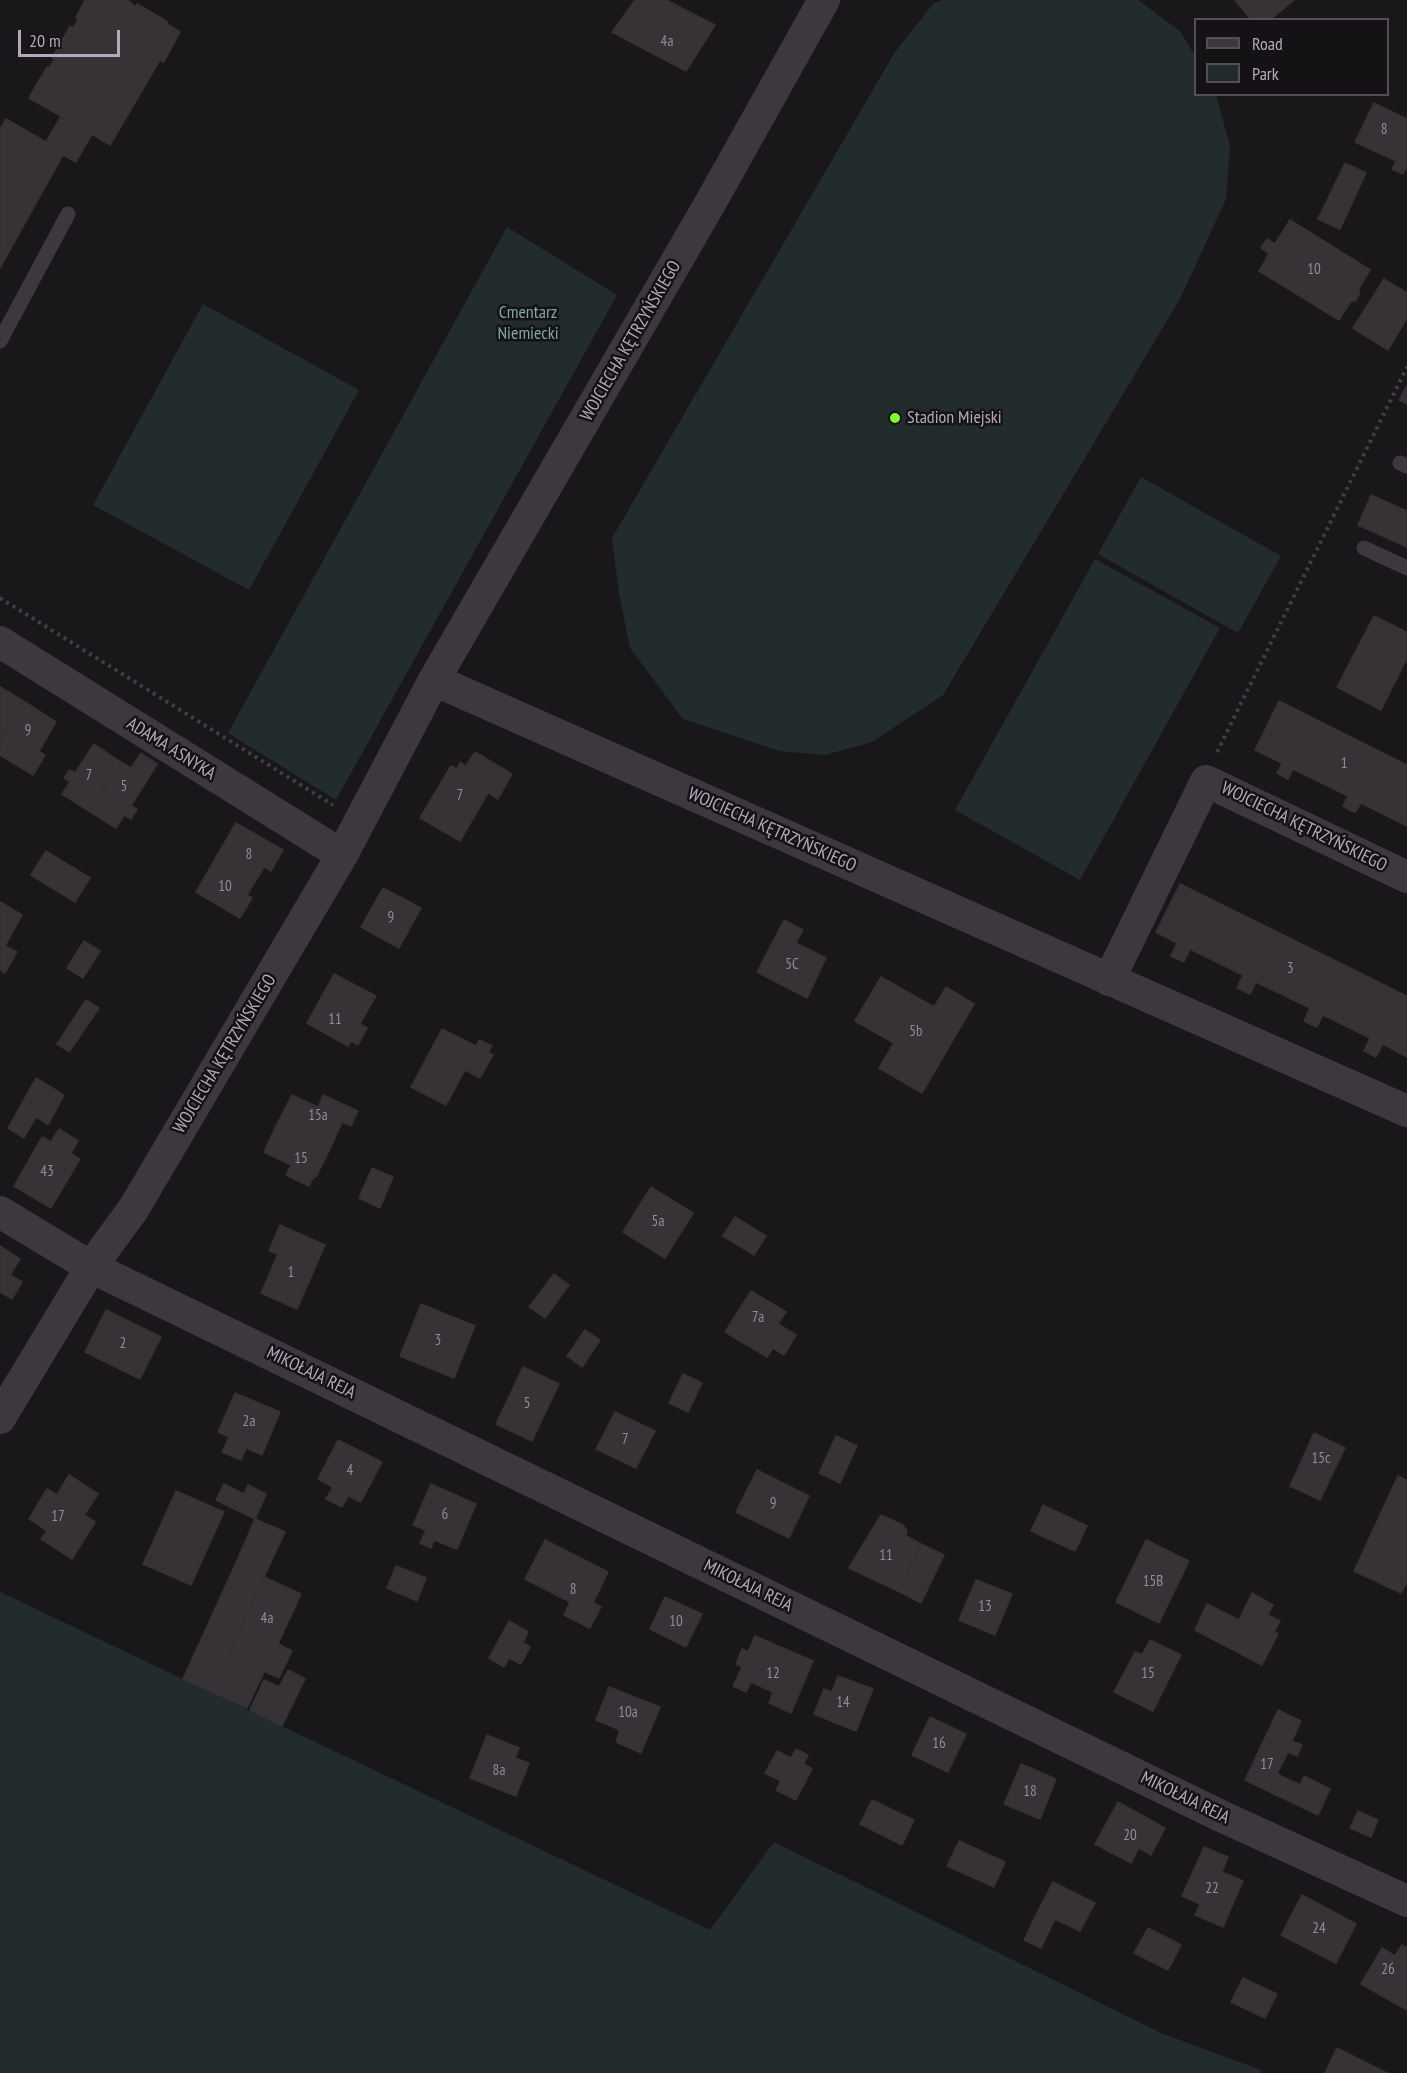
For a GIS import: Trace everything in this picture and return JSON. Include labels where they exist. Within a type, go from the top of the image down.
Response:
[{"type":"street","name":"WOJCIECHA KĘTRZYŃSKIEGO","points":[[0,1418],[91,1267],[134,1208],[342,855],[434,680],[712,200],[824,0]]},
{"type":"street","name":"ADAMA ASNYKA","points":[[0,642],[342,855]]},
{"type":"street","name":"WOJCIECHA KĘTRZYŃSKIEGO","points":[[434,680],[1407,1111]]},
{"type":"street","name":"WOJCIECHA KĘTRZYŃSKIEGO","points":[[1109,980],[1206,781],[1407,877]]},
{"type":"street","name":"MIKOŁAJA REJA","points":[[0,1212],[91,1267],[1213,1812],[1407,1901]]},
{"type":"lane","points":[[0,341],[68,214]]},
{"type":"lane","points":[[1364,548],[1407,568]]},
{"type":"path","points":[[1206,781],[1213,761],[1407,367]]},
{"type":"path","points":[[0,598],[332,805],[342,801]]},
{"type":"green space","name":"Stadion Miejski","points":[[942,0],[1138,0],[1180,31],[1194,54],[1194,96],[1216,96],[1230,146],[1226,199],[1180,299],[943,695],[872,742],[825,755],[779,751],[683,719],[630,648],[619,593],[612,538],[895,52],[933,4]]},
{"type":"green space","name":"Cmentarz Niemiecki","points":[[507,227],[617,295],[336,800],[228,733]]},
{"type":"green space","points":[[203,304],[359,390],[249,590],[93,505]]},
{"type":"green space","points":[[1141,477],[1281,556],[1238,633],[1098,554]]},
{"type":"green space","points":[[1095,559],[1220,628],[1080,880],[955,810]]},
{"type":"green space","points":[[0,1592],[710,1930],[774,1842],[1161,2033],[1261,2070],[1261,2073],[0,2073]]},
{"type":"building","points":[[85,0],[127,0],[136,7],[137,4],[168,22],[167,24],[180,32],[164,62],[160,60],[110,145],[92,134],[76,162],[63,155],[0,268],[0,129],[6,119],[46,142],[61,116],[29,98],[47,67],[49,68],[55,59],[52,58],[70,26],[73,28]]},
{"type":"building","points":[[635,0],[666,0],[715,25],[686,71],[612,32]]},
{"type":"building","points":[[1235,0],[1294,0],[1272,18],[1249,18]]},
{"type":"building","points":[[1374,103],[1407,119],[1407,166],[1403,174],[1392,169],[1396,161],[1355,142]]},
{"type":"building","points":[[1345,163],[1366,173],[1340,229],[1318,219]]},
{"type":"building","points":[[1290,220],[1370,270],[1358,290],[1360,293],[1355,301],[1351,301],[1339,320],[1259,271],[1269,254],[1261,248],[1267,239],[1275,244]]},
{"type":"building","points":[[1384,279],[1407,293],[1407,318],[1388,350],[1353,328]]},
{"type":"building","points":[[1407,385],[1407,404],[1399,400]]},
{"type":"building","points":[[1371,495],[1407,511],[1407,547],[1358,525]]},
{"type":"building","points":[[1374,616],[1407,632],[1407,658],[1381,710],[1337,687]]},
{"type":"building","points":[[0,687],[25,702],[0,741]]},
{"type":"building","points":[[1279,701],[1407,765],[1407,826],[1361,803],[1355,812],[1349,810],[1343,806],[1348,796],[1293,769],[1288,779],[1277,773],[1282,763],[1255,750]]},
{"type":"building","points":[[25,702],[56,722],[39,751],[45,755],[33,775],[0,755],[0,741]]},
{"type":"building","points":[[94,744],[121,762],[89,811],[62,794],[70,782],[64,778],[70,770],[75,773]]},
{"type":"building","points":[[475,752],[512,774],[498,799],[488,793],[460,841],[420,818],[451,766],[457,769],[460,762],[466,766]]},
{"type":"building","points":[[141,753],[157,764],[131,806],[137,809],[131,819],[124,815],[116,828],[89,811],[121,762],[131,768]]},
{"type":"building","points":[[236,823],[283,850],[271,871],[264,867],[255,882],[215,859]]},
{"type":"building","points":[[46,851],[90,878],[75,902],[31,875]]},
{"type":"building","points":[[215,859],[255,882],[247,895],[252,898],[240,918],[196,892]]},
{"type":"building","points":[[1180,884],[1407,996],[1407,1057],[1383,1044],[1376,1057],[1364,1051],[1370,1038],[1323,1015],[1317,1027],[1310,1024],[1304,1021],[1310,1008],[1256,982],[1250,994],[1237,988],[1243,975],[1190,949],[1184,962],[1171,956],[1177,943],[1156,932]]},
{"type":"building","points":[[383,888],[421,908],[399,948],[361,927]]},
{"type":"building","points":[[0,902],[22,915],[5,946],[17,952],[5,973],[0,970]]},
{"type":"building","points":[[784,920],[803,930],[796,943],[826,958],[807,998],[757,972]]},
{"type":"building","points":[[84,941],[100,951],[83,978],[67,968]]},
{"type":"building","points":[[334,974],[376,996],[360,1024],[367,1028],[358,1045],[351,1041],[348,1046],[307,1023]]},
{"type":"building","points":[[881,977],[934,1007],[946,987],[974,1004],[922,1093],[879,1068],[894,1043],[855,1021]]},
{"type":"building","points":[[86,1000],[99,1008],[69,1052],[57,1044]]},
{"type":"building","points":[[442,1029],[476,1046],[479,1040],[492,1046],[488,1052],[493,1055],[480,1078],[465,1070],[446,1105],[411,1087]]},
{"type":"building","points":[[36,1078],[64,1095],[48,1125],[36,1117],[24,1138],[8,1128]]},
{"type":"building","points":[[292,1095],[318,1107],[323,1095],[358,1111],[351,1126],[342,1122],[330,1149],[277,1124]]},
{"type":"building","points":[[277,1124],[330,1149],[309,1186],[286,1175],[291,1165],[264,1152]]},
{"type":"building","points":[[59,1129],[78,1141],[71,1153],[80,1159],[51,1208],[14,1186],[42,1137],[51,1142]]},
{"type":"building","points":[[372,1168],[393,1177],[380,1208],[359,1198]]},
{"type":"building","points":[[651,1187],[693,1213],[665,1258],[623,1232]]},
{"type":"building","points":[[735,1217],[766,1236],[754,1255],[723,1236]]},
{"type":"building","points":[[280,1225],[325,1245],[297,1309],[261,1293],[278,1254],[269,1251]]},
{"type":"building","points":[[0,1246],[20,1259],[10,1275],[22,1282],[12,1299],[0,1292]]},
{"type":"building","points":[[554,1274],[569,1285],[545,1318],[529,1307]]},
{"type":"building","points":[[751,1291],[786,1312],[778,1324],[796,1335],[784,1355],[773,1348],[767,1357],[725,1332]]},
{"type":"building","points":[[421,1304],[475,1326],[454,1378],[400,1356]]},
{"type":"building","points":[[106,1310],[161,1337],[140,1379],[85,1352]]},
{"type":"building","points":[[585,1330],[600,1340],[582,1367],[567,1356]]},
{"type":"building","points":[[523,1367],[559,1384],[532,1441],[496,1424]]},
{"type":"building","points":[[683,1374],[702,1383],[688,1412],[669,1403]]},
{"type":"building","points":[[235,1393],[280,1412],[262,1455],[246,1448],[241,1460],[222,1452],[229,1437],[218,1432]]},
{"type":"building","points":[[615,1412],[655,1431],[636,1468],[596,1449]]},
{"type":"building","points":[[1314,1433],[1345,1448],[1320,1500],[1290,1486]]},
{"type":"building","points":[[836,1436],[857,1446],[840,1483],[819,1473]]},
{"type":"building","points":[[338,1440],[382,1462],[361,1502],[348,1496],[342,1507],[326,1499],[333,1487],[318,1479]]},
{"type":"building","points":[[757,1470],[809,1496],[789,1538],[736,1512]]},
{"type":"building","points":[[69,1475],[98,1494],[84,1515],[95,1522],[72,1559],[41,1539],[47,1531],[29,1519],[47,1489],[57,1495]]},
{"type":"building","points":[[1398,1476],[1407,1480],[1407,1582],[1401,1593],[1354,1571]]},
{"type":"building","points":[[224,1484],[244,1494],[248,1485],[266,1494],[255,1519],[216,1500]]},
{"type":"building","points":[[431,1484],[476,1504],[457,1549],[434,1540],[431,1548],[420,1543],[426,1530],[413,1525]]},
{"type":"building","points":[[176,1491],[224,1512],[191,1585],[143,1564]]},
{"type":"building","points":[[1043,1505],[1087,1526],[1075,1551],[1031,1531]]},
{"type":"building","points":[[881,1515],[903,1525],[907,1531],[906,1536],[921,1544],[898,1591],[849,1568]]},
{"type":"building","points":[[255,1519],[285,1532],[264,1577],[235,1565]]},
{"type":"building","points":[[545,1540],[608,1572],[593,1603],[601,1607],[590,1628],[564,1615],[570,1602],[525,1579]]},
{"type":"building","points":[[1146,1540],[1189,1561],[1159,1623],[1116,1602]]},
{"type":"building","points":[[921,1544],[944,1555],[921,1603],[898,1591]]},
{"type":"building","points":[[235,1565],[264,1577],[228,1655],[264,1672],[247,1708],[183,1679]]},
{"type":"building","points":[[396,1566],[426,1578],[417,1601],[387,1588]]},
{"type":"building","points":[[264,1577],[301,1594],[278,1644],[292,1651],[279,1678],[228,1655]]},
{"type":"building","points":[[976,1580],[1012,1594],[995,1635],[959,1620]]},
{"type":"building","points":[[1252,1593],[1273,1605],[1268,1615],[1280,1621],[1274,1632],[1278,1634],[1262,1665],[1195,1630],[1207,1604],[1239,1620]]},
{"type":"building","points":[[665,1597],[702,1614],[686,1647],[650,1629]]},
{"type":"building","points":[[509,1621],[528,1632],[523,1643],[530,1647],[521,1664],[509,1658],[504,1667],[489,1658]]},
{"type":"building","points":[[755,1636],[813,1661],[791,1713],[769,1703],[773,1692],[751,1682],[746,1692],[733,1686],[742,1667],[736,1664],[742,1649],[748,1652]]},
{"type":"building","points":[[1150,1640],[1181,1655],[1153,1711],[1114,1692],[1135,1652],[1142,1655]]},
{"type":"building","points":[[288,1670],[305,1679],[282,1726],[250,1710],[264,1680],[279,1687]]},
{"type":"building","points":[[838,1676],[873,1689],[856,1731],[814,1714],[824,1689],[832,1692]]},
{"type":"building","points":[[609,1687],[660,1707],[641,1753],[616,1742],[620,1730],[596,1720]]},
{"type":"building","points":[[1278,1710],[1301,1721],[1292,1741],[1302,1745],[1297,1756],[1288,1752],[1277,1774],[1300,1785],[1304,1776],[1330,1789],[1318,1815],[1245,1780]]},
{"type":"building","points":[[930,1717],[966,1734],[948,1772],[912,1755]]},
{"type":"building","points":[[487,1735],[519,1748],[515,1758],[529,1763],[516,1796],[470,1778]]},
{"type":"building","points":[[796,1749],[808,1755],[804,1764],[812,1769],[796,1800],[776,1790],[781,1781],[765,1773],[777,1751],[791,1758]]},
{"type":"building","points":[[1021,1764],[1056,1779],[1040,1819],[1004,1804]]},
{"type":"building","points":[[872,1800],[914,1820],[902,1845],[860,1824]]},
{"type":"building","points":[[1118,1802],[1165,1828],[1151,1855],[1139,1848],[1131,1863],[1095,1844]]},
{"type":"building","points":[[1358,1811],[1378,1820],[1371,1837],[1350,1828]]},
{"type":"building","points":[[959,1841],[1005,1862],[994,1887],[947,1866]]},
{"type":"building","points":[[1204,1847],[1228,1857],[1222,1872],[1243,1881],[1223,1927],[1195,1915],[1200,1904],[1182,1896]]},
{"type":"building","points":[[1053,1882],[1095,1903],[1080,1931],[1038,1911]]},
{"type":"building","points":[[1302,1895],[1356,1924],[1336,1963],[1281,1935]]},
{"type":"building","points":[[1038,1911],[1055,1919],[1041,1948],[1024,1940]]},
{"type":"building","points":[[1148,1928],[1181,1945],[1168,1970],[1134,1953]]},
{"type":"building","points":[[1402,1945],[1407,1948],[1407,2010],[1361,1984],[1382,1948],[1395,1956]]},
{"type":"building","points":[[1243,1978],[1277,1994],[1265,2018],[1231,2002]]},
{"type":"building","points":[[1337,2048],[1387,2073],[1325,2073]]},
{"type":"place","name":"Stadion Miejski","points":[[895,418]]}]
